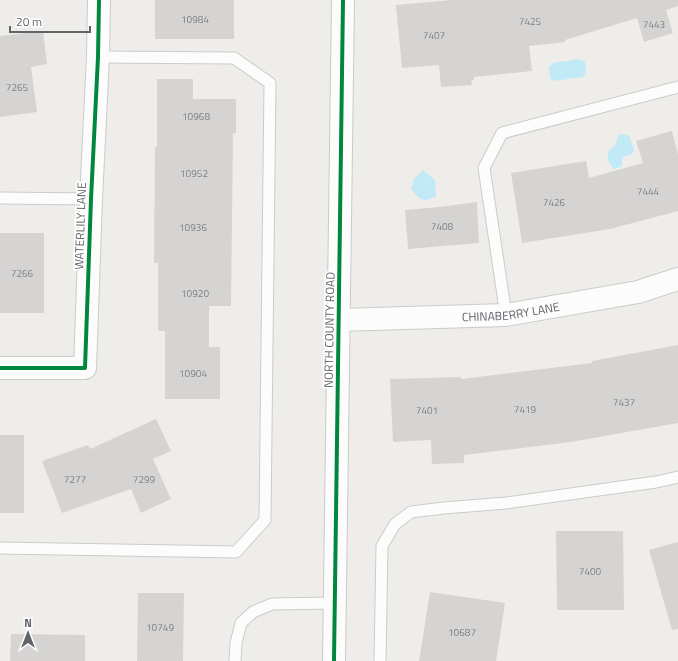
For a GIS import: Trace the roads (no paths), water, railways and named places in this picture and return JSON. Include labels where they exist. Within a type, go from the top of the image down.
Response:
[{"type":"street","name":"WATERLILY LANE","points":[[0,368],[85,368],[99,0]]},
{"type":"street","name":"NORTH COUNTY ROAD","points":[[334,661],[344,0]]},
{"type":"street","name":"CHINABERRY LANE","points":[[339,320],[416,319],[506,315],[638,292],[678,280]]},
{"type":"lane","points":[[0,548],[236,552],[265,520],[270,83],[234,58],[98,57]]},
{"type":"lane","points":[[506,315],[484,168],[502,133],[678,88]]},
{"type":"lane","points":[[0,198],[91,199]]},
{"type":"lane","points":[[380,661],[382,546],[395,524],[411,512],[506,503],[656,482],[678,477]]},
{"type":"lane","points":[[235,661],[236,643],[242,623],[253,612],[272,604],[335,603]]},
{"type":"water","points":[[579,59],[585,62],[586,72],[583,77],[554,81],[550,78],[549,67],[553,63]]},
{"type":"water","points":[[620,134],[629,136],[634,151],[630,155],[623,157],[621,167],[614,169],[609,162],[608,154],[611,148],[615,145]]},
{"type":"water","points":[[423,170],[435,180],[436,197],[427,200],[420,199],[411,189],[414,179]]}]
